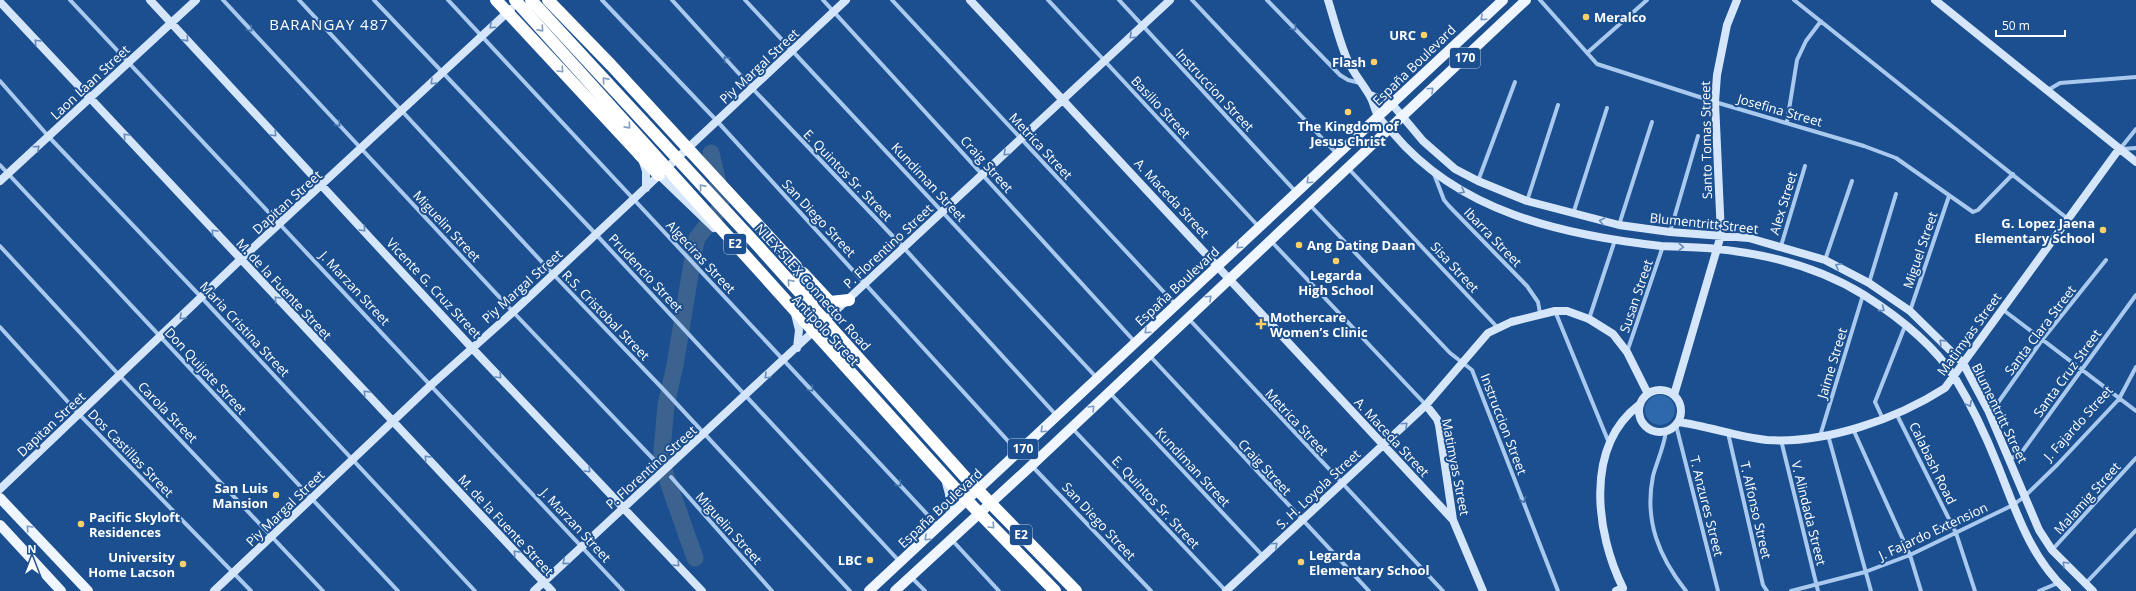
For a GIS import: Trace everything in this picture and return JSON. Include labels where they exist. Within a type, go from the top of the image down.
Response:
[{"type":"highway","points":[[496,0],[659,175]]},
{"type":"highway","name":"E2","points":[[515,0],[955,488],[1055,591]]},
{"type":"highway","name":"NLEX-SLEX Connector Road","points":[[531,0],[758,246],[966,478],[1076,591]]},
{"type":"highway","points":[[548,0],[611,65],[830,302],[849,300]]},
{"type":"highway","points":[[796,266],[812,305],[825,322]]},
{"type":"main road","name":"España Boulevard","points":[[868,591],[981,488],[1503,0]]},
{"type":"main road","name":"170","points":[[895,591],[1032,465],[1148,354],[1526,0]]},
{"type":"main road","points":[[0,498],[88,591]]},
{"type":"main road","points":[[0,525],[62,591]]},
{"type":"street","name":"J. Marzan Street","points":[[70,0],[130,62],[624,591]]},
{"type":"street","name":"Vicente G. Cruz Street","points":[[150,0],[472,348],[702,591]]},
{"type":"street","name":"Laon Laan Street","points":[[0,181],[196,0]]},
{"type":"street","name":"Miguelin Street","points":[[223,0],[513,312],[658,464]]},
{"type":"street","name":"R.S. Cristobal Street","points":[[299,0],[850,591]]},
{"type":"street","name":"Prudencio Street","points":[[374,0],[444,72],[596,234],[745,397],[900,562]]},
{"type":"street","name":"Algeciras Street","points":[[448,0],[939,527]]},
{"type":"street","name":"Dapitan Street","points":[[0,489],[78,413],[120,376],[202,298],[240,260],[281,224],[521,0]]},
{"type":"street","name":"San Diego Street","points":[[602,0],[717,121],[1019,452]]},
{"type":"street","name":"E. Quintos Sr. Street","points":[[672,0],[752,88],[904,248],[1058,416]]},
{"type":"street","name":"Kundiman Street","points":[[745,0],[1097,378]]},
{"type":"street","name":"Craig Street","points":[[823,0],[1136,342]]},
{"type":"street","name":"Piy Margal Street","points":[[214,591],[431,386],[513,312],[846,0]]},
{"type":"street","name":"Metrica Street","points":[[892,0],[1176,305]]},
{"type":"street","name":"A. Maceda Street","points":[[970,0],[1218,265],[1453,520]]},
{"type":"street","name":"Basilio Street","points":[[1048,0],[1259,227]]},
{"type":"street","name":"Instruccion Street","points":[[1119,0],[1296,193]]},
{"type":"street","name":"P. Florentino Street","points":[[534,591],[657,476],[745,397],[1170,0]]},
{"type":"street","points":[[1192,0],[1337,155]]},
{"type":"street","points":[[1267,0],[1340,75],[1348,80],[1360,83]]},
{"type":"street","name":"Blumentritt Street","points":[[1328,0],[1346,58],[1360,83],[1370,95],[1378,117],[1408,152],[1434,174],[1464,193],[1524,218],[1566,232],[1663,246],[1718,249],[1777,259],[1822,273],[1864,295],[1906,326],[1932,350],[1954,376],[1986,437],[2026,537],[2044,567],[2067,591]]},
{"type":"street","name":"Josefina Street","points":[[1540,0],[1597,64],[1715,102],[1787,122],[1864,146],[1896,158],[1933,182],[1949,196],[1973,212],[1978,210],[2013,174]]},
{"type":"street","points":[[1587,53],[1647,0]]},
{"type":"street","name":"Santo Tomas Street","points":[[1674,395],[1721,236],[1715,102],[1720,54],[1727,25],[1737,0]]},
{"type":"street","points":[[1794,0],[2068,219]]},
{"type":"street","points":[[1936,0],[2136,162]]},
{"type":"street","name":"M. de la Fuente Street","points":[[0,2],[240,260],[552,591]]},
{"type":"street","points":[[1787,122],[1797,60],[1806,41],[1822,21]]},
{"type":"street","points":[[2048,90],[2060,83],[2136,76]]},
{"type":"street","name":"Maria Cristina Street","points":[[0,81],[49,137],[202,298],[475,591]]},
{"type":"street","points":[[1478,181],[1515,82]]},
{"type":"street","name":"Blumentritt Street","points":[[1370,95],[1392,104],[1423,141],[1446,162],[1478,181],[1527,201],[1619,225],[1670,232],[1749,238],[1780,246],[1825,260],[1869,283],[1910,311],[1963,363],[1988,410],[2010,458],[2024,497],[2039,530],[2052,550],[2093,591]]},
{"type":"street","points":[[1527,201],[1558,105]]},
{"type":"street","points":[[1573,214],[1607,108]]},
{"type":"street","points":[[1619,225],[1652,122]]},
{"type":"street","name":"Matimyas Street","points":[[1677,424],[1766,440],[1781,440],[1828,435],[1853,429],[1883,419],[1934,395],[1945,388],[2119,149],[2136,129]]},
{"type":"street","points":[[1670,232],[1698,136]]},
{"type":"street","points":[[2119,149],[2136,148]]},
{"type":"street","points":[[640,154],[646,171],[646,188]]},
{"type":"street","name":"Don Quijote Street","points":[[0,165],[398,591]]},
{"type":"street","name":"Alex Street","points":[[1780,246],[1805,166]]},
{"type":"street","name":"Sisa Street","points":[[1348,168],[1498,328]]},
{"type":"street","name":"Ibarra Street","points":[[1434,174],[1444,200],[1527,286],[1538,302],[1540,313]]},
{"type":"street","name":"Antipolo Street","points":[[659,175],[718,231],[941,470],[949,494],[951,515]]},
{"type":"street","points":[[1825,260],[1852,181]]},
{"type":"street","points":[[1869,283],[1896,194]]},
{"type":"street","name":"Miguel Street","points":[[1910,311],[1949,196]]},
{"type":"street","name":"Instruccion Street","points":[[1309,204],[1450,353],[1472,370],[1558,591]]},
{"type":"street","points":[[1271,240],[1426,405],[1463,363],[1479,342],[1488,334],[1498,328],[1540,313],[1555,311],[1567,311],[1590,318],[1613,334],[1627,352],[1648,394]]},
{"type":"street","points":[[1590,318],[1615,240]]},
{"type":"street","name":"Carola Street","points":[[0,246],[120,376],[323,591]]},
{"type":"street","name":"Susan Street","points":[[1627,352],[1663,246]]},
{"type":"street","name":"Santa Clara Street","points":[[1988,410],[1995,407],[2042,340],[2106,260]]},
{"type":"street","name":"Jaime Street","points":[[1819,436],[1864,295]]},
{"type":"street","name":"Santa Cruz Street","points":[[2010,458],[2019,456],[2136,295]]},
{"type":"street","points":[[2002,309],[2136,411]]},
{"type":"street","points":[[1555,311],[1609,443]]},
{"type":"street","points":[[795,314],[799,330],[797,348]]},
{"type":"street","name":"Metrica Street","points":[[1187,318],[1341,484],[1443,591]]},
{"type":"street","name":"Antipolo Street","points":[[825,322],[1076,591]]},
{"type":"street","points":[[1883,419],[1875,402],[1906,326]]},
{"type":"street","name":"Dos Castillas Street","points":[[0,327],[78,413],[251,591]]},
{"type":"street","name":"Craig Street","points":[[1148,354],[1301,520],[1369,591]]},
{"type":"street","name":"J. Fajardo Street","points":[[2013,505],[2024,497],[2119,399],[2136,367]]},
{"type":"street","points":[[1621,590],[1613,565],[1601,511],[1604,460],[1609,443],[1623,420],[1648,394],[1661,390],[1674,395],[1681,408],[1677,424],[1666,431],[1657,432],[1649,429],[1642,423],[1639,414],[1639,405]]},
{"type":"street","name":"Kundiman Street","points":[[1108,392],[1263,556]]},
{"type":"street","name":"Matimyas Street","points":[[1426,405],[1437,419],[1439,425],[1453,520],[1483,591]]},
{"type":"street","name":"S. H. Loyola Street","points":[[1226,591],[1426,405]]},
{"type":"street","name":"Calabash Road","points":[[1896,413],[1956,533],[1974,591]]},
{"type":"street","name":"T. Anzures Street","points":[[1677,424],[1718,591]]},
{"type":"street","name":"E. Quintos Sr. Street","points":[[1072,427],[1226,591]]},
{"type":"street","points":[[1853,429],[1910,555],[1921,591]]},
{"type":"street","points":[[1666,431],[1653,478],[1651,491],[1652,520],[1661,555],[1686,591]]},
{"type":"street","name":"T. Alfonso Street","points":[[1728,433],[1763,585],[1767,591]]},
{"type":"street","points":[[1828,435],[1871,591]]},
{"type":"street","name":"V. Alindada Street","points":[[1781,440],[1818,591]]},
{"type":"street","name":"Malamig Street","points":[[2052,550],[2136,458]]},
{"type":"street","name":"San Diego Street","points":[[1032,465],[1151,591]]},
{"type":"street","name":"Miguelin Street","points":[[671,477],[772,591]]},
{"type":"street","name":"J. Fajardo Extension","points":[[1792,591],[1865,572],[1910,555],[2013,505]]},
{"type":"street","points":[[2085,584],[2136,530]]},
{"type":"street","points":[[951,539],[999,591]]},
{"type":"street","points":[[911,576],[925,591]]},
{"type":"street","points":[[2039,591],[2058,583]]},
{"type":"shaded area","points":[[1660,395],[1671,399],[1675,410],[1671,421],[1660,425],[1649,421],[1645,410],[1649,399]]},
{"type":"waterway","points":[[695,558],[661,462],[666,405],[675,365],[697,238],[719,210],[722,200],[711,153]]},
{"type":"place","name":"Meralco","points":[[1586,17]]},
{"type":"place","name":"URC","points":[[1424,35]]},
{"type":"place","name":"Flash","points":[[1374,62]]},
{"type":"place","name":"The Kingdom of Jesus Christ","points":[[1348,112]]},
{"type":"place","name":"G. Lopez Jaena Elementary School","points":[[2103,230]]},
{"type":"place","name":"Ang Dating Daan","points":[[1299,245]]},
{"type":"place","name":"Legarda High School","points":[[1336,261]]},
{"type":"place","name":"Mothercare Women’s Clinic","points":[[1261,324]]},
{"type":"place","name":"San Luis Mansion","points":[[276,495]]},
{"type":"place","name":"Pacific Skyloft Residences","points":[[81,524]]},
{"type":"place","name":"LBC","points":[[870,560]]},
{"type":"place","name":"Legarda Elementary School","points":[[1301,562]]},
{"type":"place","name":"University Home Lacson","points":[[183,564]]},
{"type":"district","name":"BARANGAY 487","points":[[329,25]]}]
